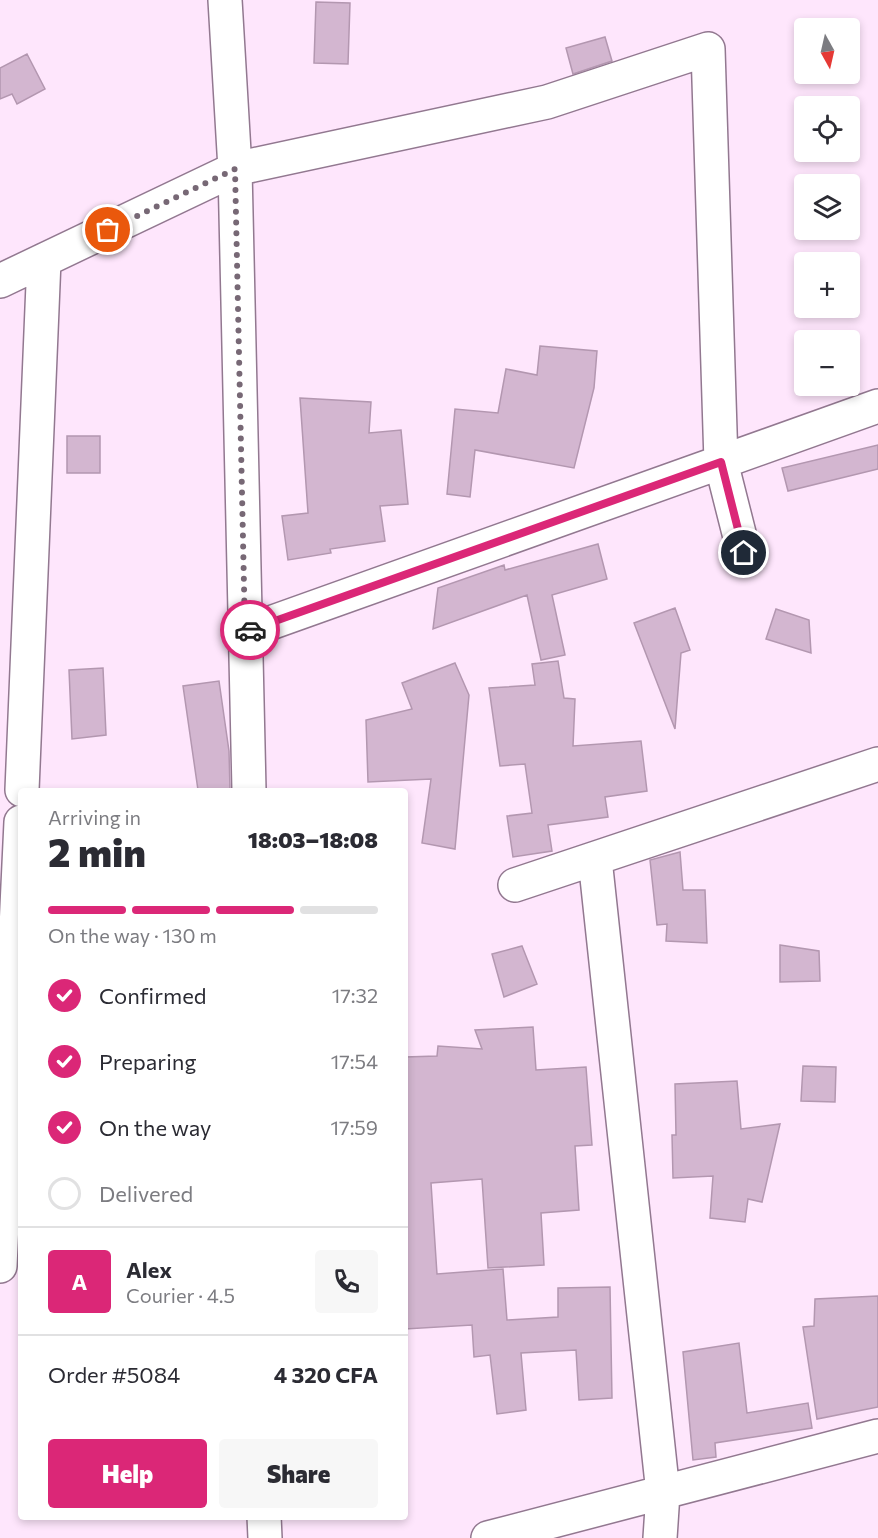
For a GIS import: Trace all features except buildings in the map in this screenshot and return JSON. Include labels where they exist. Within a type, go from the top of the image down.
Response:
[{"type":"street","points":[[225,0],[235,169],[249,788]]},
{"type":"street","points":[[0,281],[235,169],[547,102],[708,49],[721,462],[744,553]]},
{"type":"street","points":[[22,788],[45,260]]},
{"type":"street","points":[[245,632],[878,406]]},
{"type":"street","points":[[515,885],[878,764]]},
{"type":"street","points":[[0,831],[18,831]]},
{"type":"street","points":[[595,859],[663,1493],[660,1538]]},
{"type":"street","points":[[0,1266],[18,888]]},
{"type":"street","points":[[488,1538],[878,1436]]},
{"type":"street","points":[[264,1520],[265,1538]]},
{"type":"way so far","points":[[108,230],[235,169],[245,632],[250,630]]},
{"type":"route","points":[[250,630],[721,462],[744,553]]}]
